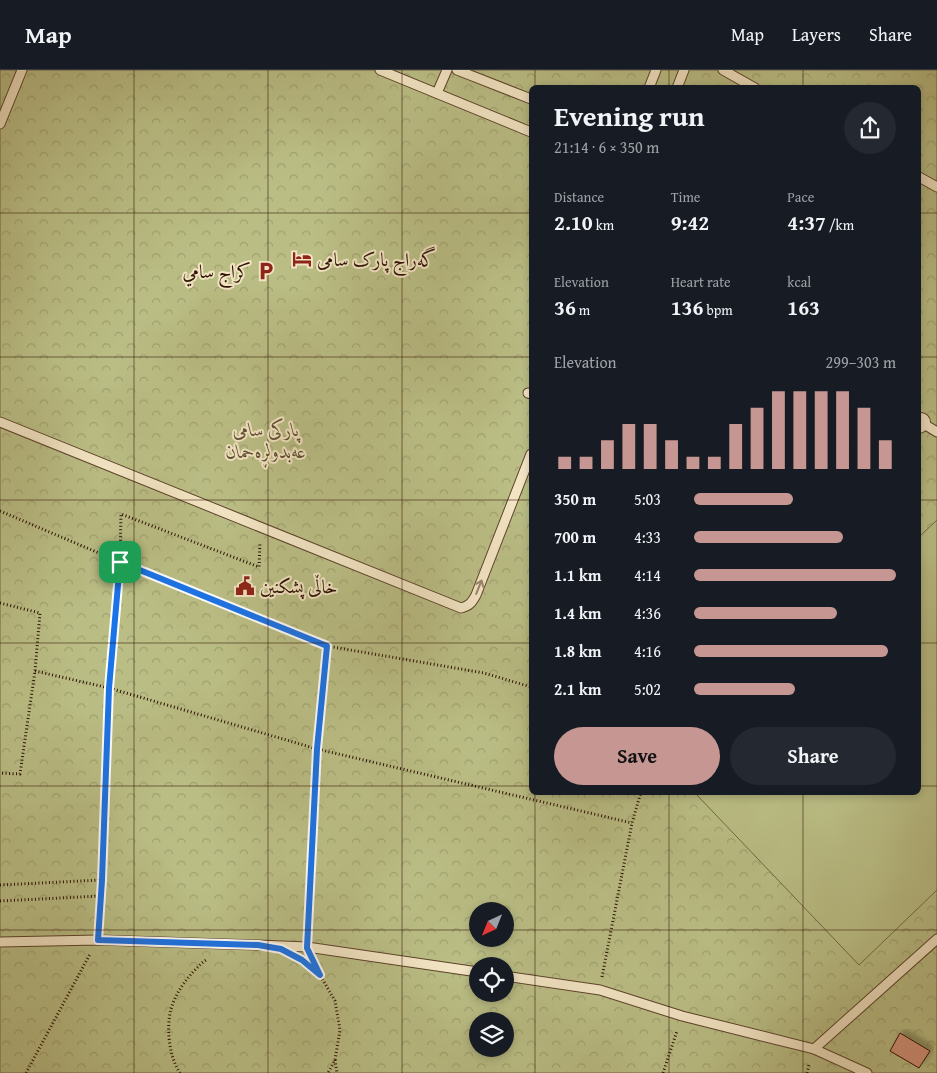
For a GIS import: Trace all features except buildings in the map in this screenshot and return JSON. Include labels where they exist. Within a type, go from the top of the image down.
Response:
[{"type":"lane","points":[[0,124],[22,70]]},
{"type":"lane","points":[[380,70],[529,131]]},
{"type":"lane","points":[[437,93],[447,70]]},
{"type":"lane","points":[[458,70],[529,99]]},
{"type":"lane","points":[[650,85],[656,70]]},
{"type":"lane","points":[[678,85],[684,70]]},
{"type":"lane","points":[[723,70],[750,85]]},
{"type":"lane","points":[[921,178],[937,186]]},
{"type":"lane","points":[[0,422],[461,608],[473,602],[529,459]]},
{"type":"lane","points":[[921,424],[937,432]]},
{"type":"lane","points":[[814,1049],[937,939]]},
{"type":"lane","points":[[0,942],[98,940],[248,944],[307,948],[469,971]]},
{"type":"lane","points":[[514,977],[600,990],[682,1016],[814,1049],[867,1073]]},
{"type":"path","points":[[0,511],[327,646],[484,673],[529,686]]},
{"type":"path","points":[[26,1073],[98,940],[109,688],[120,562],[121,514],[259,567],[261,527]]},
{"type":"path","points":[[0,603],[40,613],[35,671],[20,774],[0,773]]},
{"type":"path","points":[[327,646],[317,749],[307,948],[335,1001],[340,1030],[335,1060],[337,1073]]},
{"type":"path","points":[[35,671],[109,688],[317,749],[632,822]]},
{"type":"path","points":[[600,990],[632,822],[639,795]]},
{"type":"path","points":[[0,885],[102,880]]},
{"type":"path","points":[[0,901],[100,896]]},
{"type":"path","points":[[180,1073],[176,1066],[168,1038],[171,1008],[183,982],[203,961],[212,957]]},
{"type":"path","points":[[302,960],[320,975]]},
{"type":"path","points":[[663,1073],[682,1016]]},
{"type":"path","points":[[328,1073],[335,1060]]},
{"type":"green space","name":"پارکی سامی عەبدولڕەحمان","points":[[0,70],[937,70],[937,1073],[0,1073]]},
{"type":"green space","points":[[937,520],[937,890],[859,965],[697,795],[921,795],[921,535]]},
{"type":"place","name":"گەراج پارک سامی","points":[[302,259]]},
{"type":"place","name":"کراج سامي","points":[[266,271]]},
{"type":"place","name":"خاڵی پشکنین","points":[[245,586]]},
{"type":"route","points":[[120,562],[327,646],[317,749],[307,948],[320,975],[302,960],[281,949],[258,945],[98,940],[109,688],[120,562]]}]
